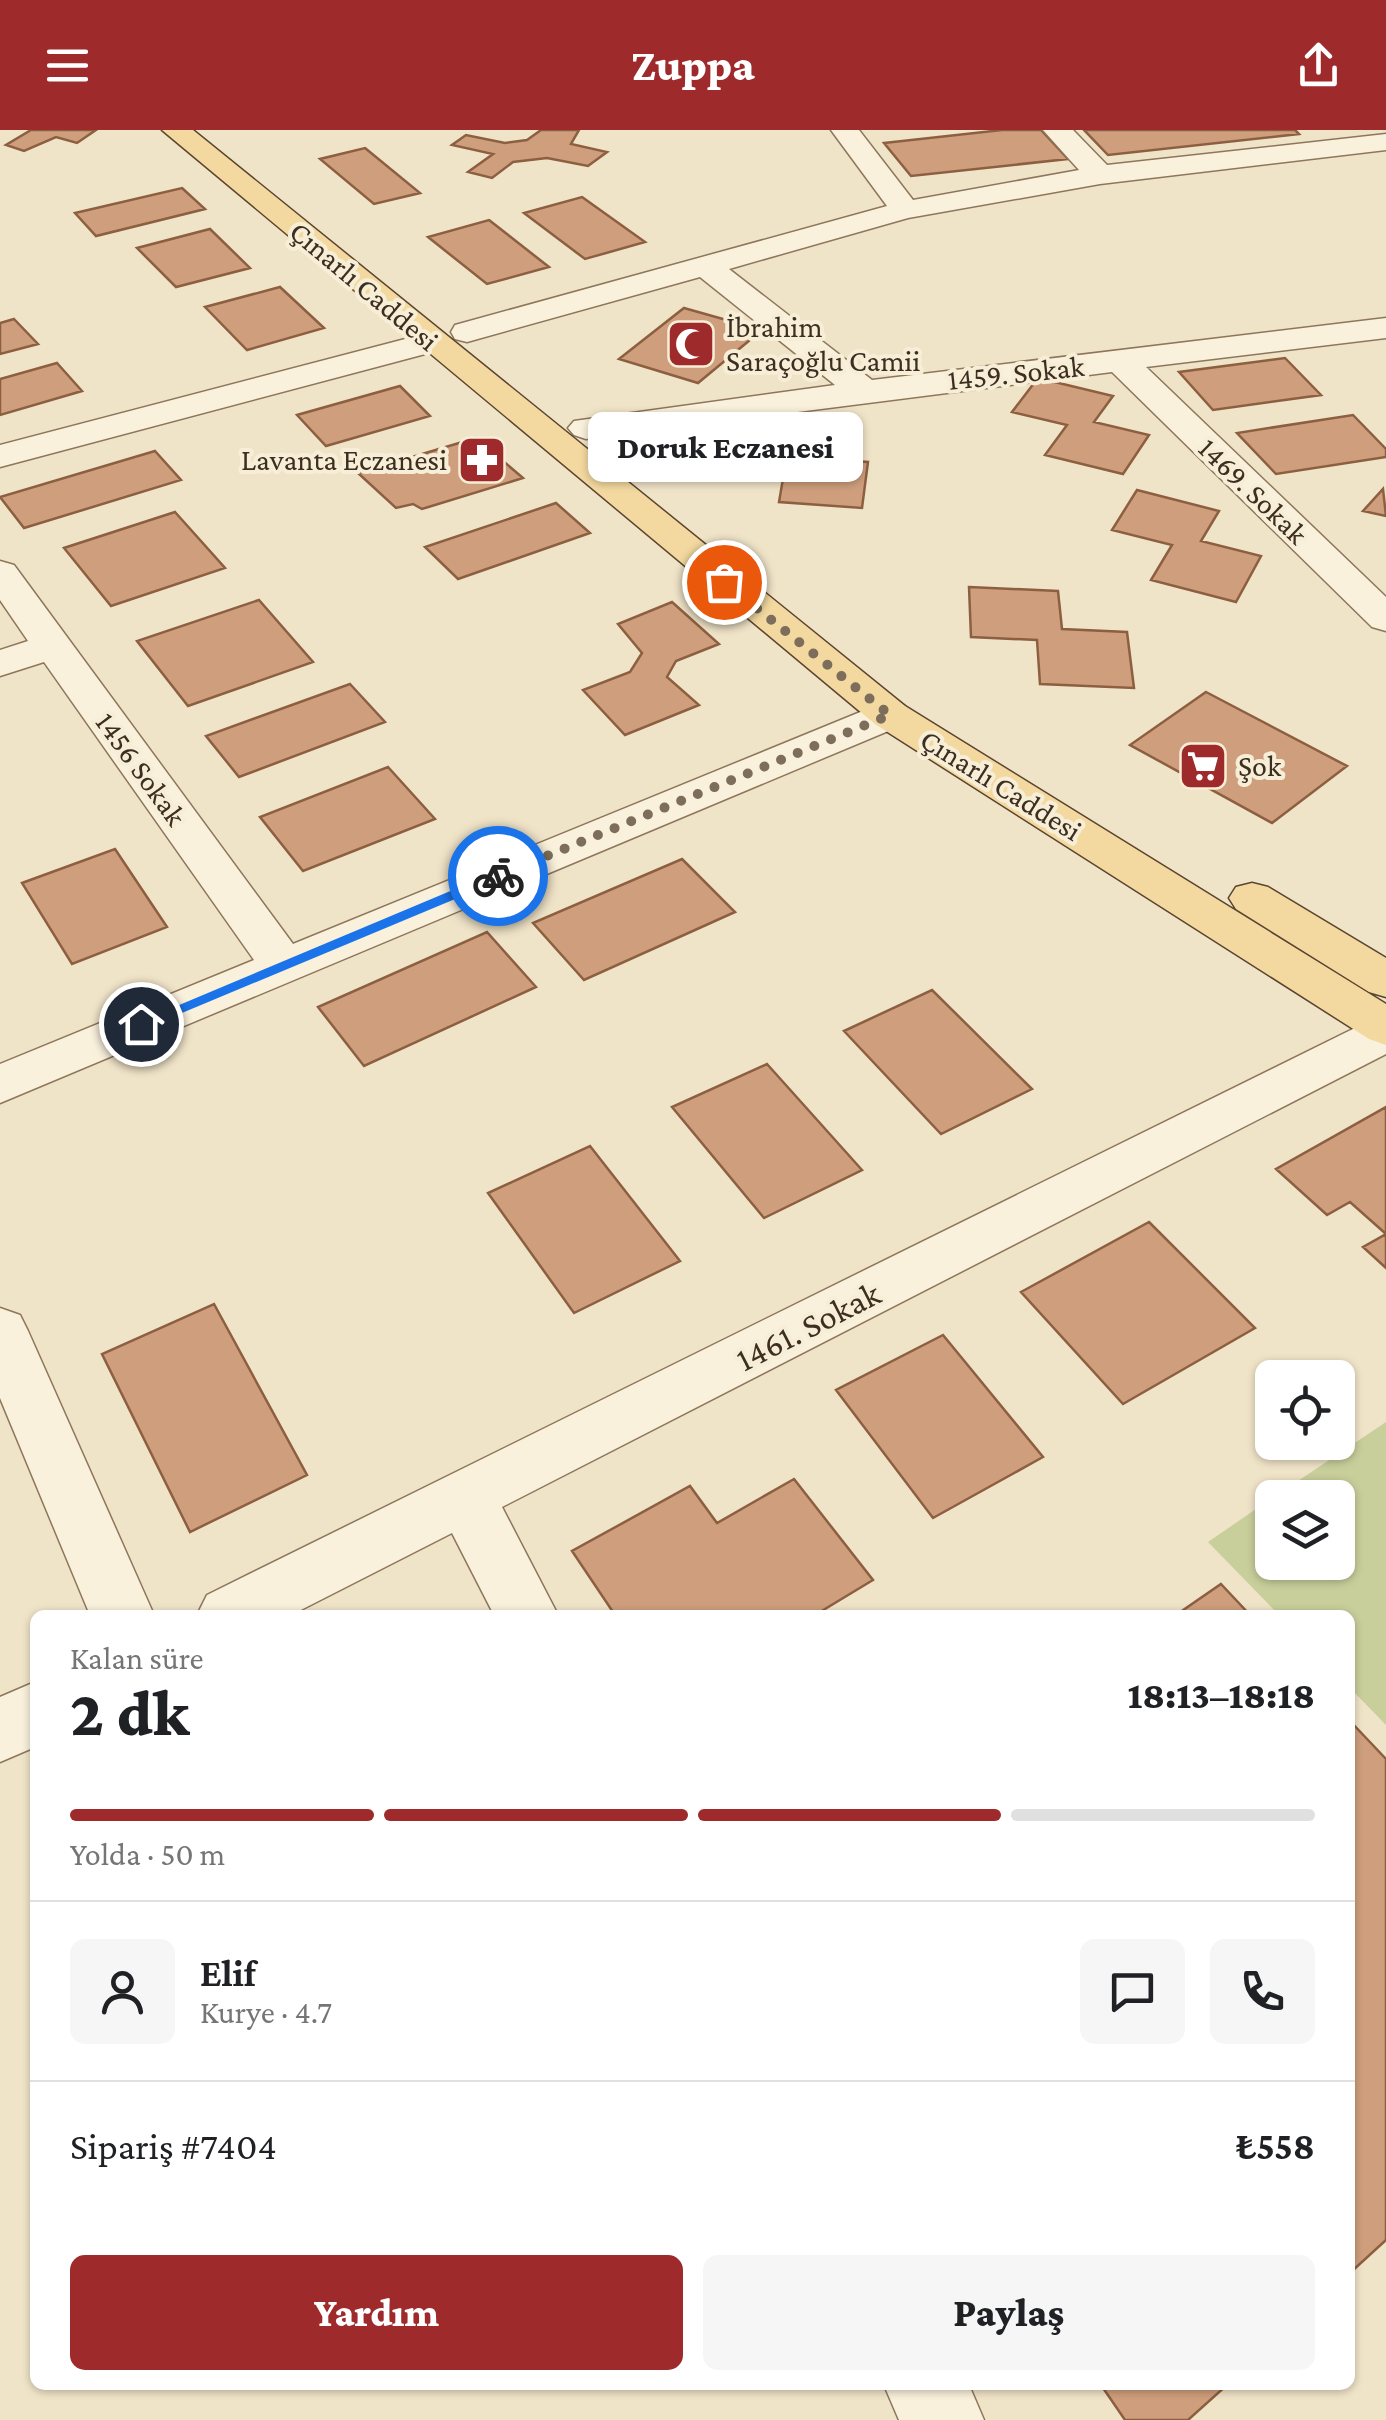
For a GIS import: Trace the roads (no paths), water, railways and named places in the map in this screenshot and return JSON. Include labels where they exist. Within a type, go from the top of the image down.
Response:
[{"type":"main road","name":"Çınarlı Caddesi","points":[[176,130],[449,337],[902,693],[1386,1030]]},
{"type":"main road","name":"Çınarlı Caddesi","points":[[220,130],[449,337],[586,428],[902,693],[1046,770]]},
{"type":"main road","points":[[1216,875],[1386,980]]},
{"type":"street","points":[[845,130],[905,210]]},
{"type":"street","points":[[1057,130],[1100,176]]},
{"type":"street","points":[[0,456],[905,210],[1341,138],[1380,155]]},
{"type":"street","points":[[705,265],[862,389]]},
{"type":"street","name":"1459. Sokak","points":[[586,428],[862,389],[1121,362],[1386,328]]},
{"type":"street","name":"1469. Sokak","points":[[1121,362],[1386,619]]},
{"type":"street","name":"1456 Sokak","points":[[0,574],[282,964]]},
{"type":"street","points":[[0,664],[52,646]]},
{"type":"street","points":[[0,1084],[902,693]]},
{"type":"street","name":"1461. Sokak","points":[[239,1610],[466,1499],[1386,1030]]},
{"type":"street","points":[[0,1331],[120,1610]]},
{"type":"street","points":[[466,1499],[523,1610]]},
{"type":"street","points":[[0,1732],[30,1716]]},
{"type":"street","points":[[928,2390],[943,2420]]},
{"type":"place","name":"İbrahim Saraçoğlu Camii","points":[[691,344]]},
{"type":"place","name":"Lavanta Eczanesi","points":[[482,460]]},
{"type":"place","name":"Doruk Eczanesi","points":[[724,582]]},
{"type":"place","name":"Şok","points":[[1203,766]]}]
